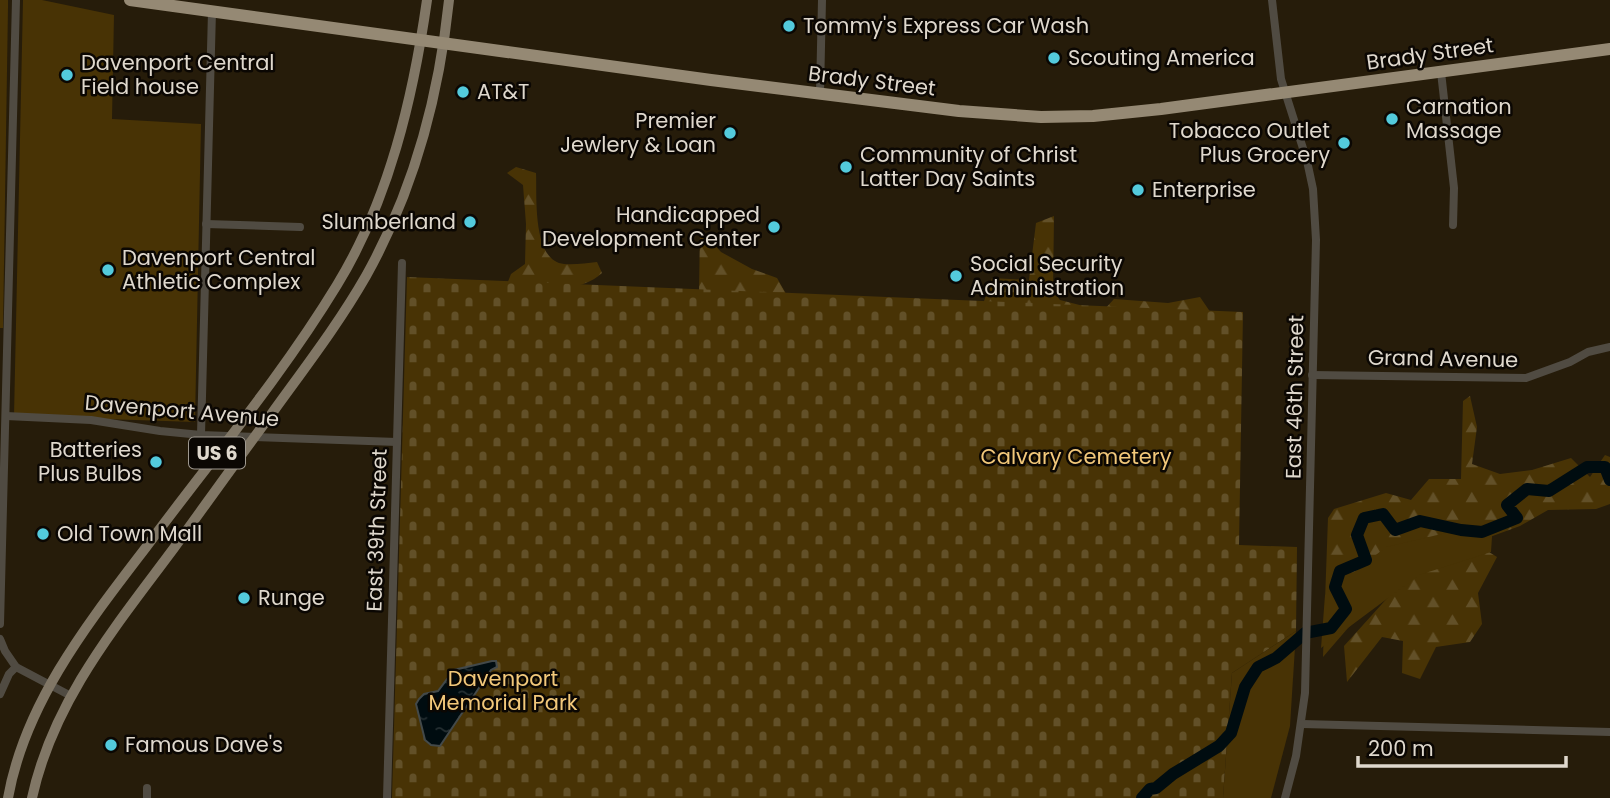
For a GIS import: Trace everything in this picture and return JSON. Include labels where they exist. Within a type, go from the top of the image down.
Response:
[{"type":"highway","name":"Brady Street","points":[[130,0],[959,111],[1041,117],[1093,116],[1151,110],[1610,49]]},
{"type":"main road","name":"US 6","points":[[8,798],[28,731],[51,684],[88,625],[298,345],[338,284],[363,233],[387,173],[408,107],[427,0]]},
{"type":"main road","name":"US 6","points":[[32,798],[46,749],[85,668],[255,436],[366,275],[397,212],[419,150],[443,42],[449,0]]},
{"type":"street","points":[[0,624],[16,0]]},
{"type":"street","points":[[820,93],[822,0]]},
{"type":"street","name":"East 46th Street","points":[[1272,0],[1277,58],[1307,161],[1315,211],[1306,661],[1302,724],[1285,798]]},
{"type":"street","points":[[201,435],[212,11]]},
{"type":"street","points":[[1441,72],[1454,188],[1453,225]]},
{"type":"street","points":[[206,224],[300,227]]},
{"type":"street","name":"East 39th Street","points":[[387,798],[402,263]]},
{"type":"street","name":"Grand Avenue","points":[[1312,375],[1527,378],[1561,366],[1588,352],[1610,347]]},
{"type":"street","name":"Davenport Avenue","points":[[6,416],[90,420],[201,435],[397,442]]},
{"type":"street","points":[[0,639],[16,667],[71,696]]},
{"type":"street","points":[[0,694],[9,674],[16,667]]},
{"type":"street","points":[[1302,724],[1610,732]]},
{"type":"street","points":[[147,788],[147,798]]},
{"type":"green space","points":[[0,0],[8,0],[3,328],[0,328]]},
{"type":"green space","name":"Davenport Central Athletic Complex","points":[[23,0],[42,0],[114,15],[112,119],[201,124],[195,422],[14,416]]},
{"type":"green space","points":[[516,167],[536,173],[538,226],[546,252],[554,260],[564,264],[597,262],[602,273],[593,280],[570,288],[504,292],[511,274],[525,264],[523,185],[507,173]]},
{"type":"green space","points":[[1054,216],[1053,291],[1060,300],[1103,311],[1114,299],[1168,303],[1200,297],[1213,316],[982,307],[992,278],[1029,280],[1036,223]]},
{"type":"green space","points":[[700,229],[721,252],[752,269],[777,278],[789,299],[699,294]]},
{"type":"green space","name":"Calvary Cemetery","points":[[407,277],[1243,312],[1239,545],[1297,547],[1296,631],[1232,673],[1223,798],[392,798]]},
{"type":"green space","points":[[1470,396],[1477,427],[1472,464],[1500,474],[1532,470],[1571,458],[1590,477],[1605,455],[1610,457],[1610,504],[1596,509],[1548,510],[1520,526],[1487,538],[1379,592],[1323,657],[1328,518],[1334,509],[1386,493],[1411,500],[1429,479],[1461,479],[1463,401]]},
{"type":"green space","points":[[1493,522],[1491,552],[1419,575],[1321,648],[1325,595],[1386,547]]},
{"type":"green space","points":[[1481,547],[1497,557],[1478,593],[1482,624],[1470,642],[1436,647],[1420,679],[1402,673],[1403,641],[1382,637],[1347,682],[1344,646],[1400,584],[1434,562]]},
{"type":"green space","points":[[1296,631],[1290,726],[1271,798],[1223,798],[1232,673]]},
{"type":"water","points":[[496,661],[497,667],[491,670],[440,746],[431,745],[425,740],[416,704],[419,699],[424,694],[438,691],[454,670]]},
{"type":"waterway","points":[[1142,798],[1150,789],[1156,788],[1173,774],[1219,746],[1231,733],[1245,687],[1258,667],[1276,658],[1305,633],[1331,628],[1346,609],[1335,587],[1340,571],[1366,560],[1357,535],[1364,518],[1383,514],[1395,530],[1420,521],[1482,532],[1517,518],[1507,505],[1527,489],[1549,491],[1587,467],[1605,467],[1610,480]]},
{"type":"place","name":"Tommy's Express Car Wash","points":[[789,26]]},
{"type":"place","name":"Scouting America","points":[[1054,58]]},
{"type":"place","name":"Davenport Central Field house","points":[[67,75]]},
{"type":"place","name":"AT&T","points":[[463,92]]},
{"type":"place","name":"Carnation Massage","points":[[1392,119]]},
{"type":"place","name":"Premier Jewlery & Loan","points":[[730,133]]},
{"type":"place","name":"Tobacco Outlet Plus Grocery","points":[[1344,143]]},
{"type":"place","name":"Community of Christ Latter Day Saints","points":[[846,167]]},
{"type":"place","name":"Enterprise","points":[[1138,190]]},
{"type":"place","name":"Slumberland","points":[[470,222]]},
{"type":"place","name":"Handicapped Development Center","points":[[774,227]]},
{"type":"place","name":"Davenport Central Athletic Complex","points":[[108,270]]},
{"type":"place","name":"Social Security Administration","points":[[956,276]]},
{"type":"place","name":"Batteries Plus Bulbs","points":[[156,462]]},
{"type":"place","name":"Old Town Mall","points":[[43,534]]},
{"type":"place","name":"Runge","points":[[244,598]]},
{"type":"place","name":"Famous Dave's","points":[[111,745]]},
{"type":"park label","name":"Davenport Memorial Park","points":[[503,691]]}]
